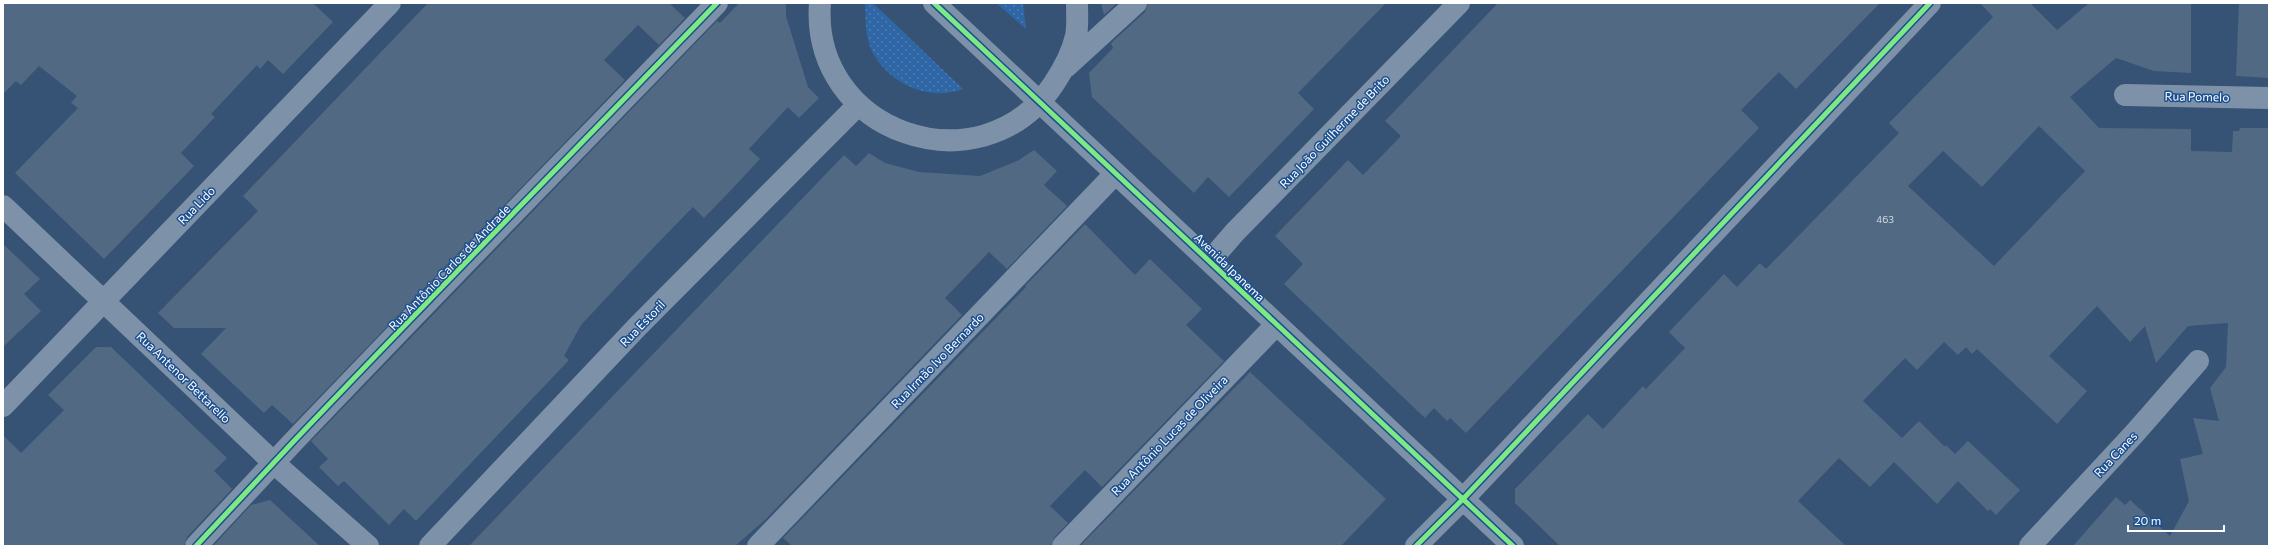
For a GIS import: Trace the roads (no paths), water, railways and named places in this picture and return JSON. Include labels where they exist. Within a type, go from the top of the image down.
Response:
[{"type":"street","name":"Rua Lido","points":[[3,406],[390,3]]},
{"type":"street","name":"Rua Antônio Carlos de Andrade","points":[[196,546],[717,3]]},
{"type":"street","points":[[820,3],[819,16],[824,49],[838,79],[858,105],[885,125],[916,138],[950,142],[984,137],[1008,126],[1041,103],[1065,68],[1136,3]]},
{"type":"street","name":"Avenida Ipanema","points":[[934,3],[1115,174],[1210,261],[1276,325],[1464,498],[1513,546]]},
{"type":"street","points":[[1065,68],[1076,36],[1078,3]]},
{"type":"street","name":"Rua João Guilherme de Brito","points":[[1210,261],[1235,232],[1459,3]]},
{"type":"street","points":[[1416,546],[1464,498],[1930,3]]},
{"type":"street","name":"Rua Pomelo","points":[[2125,95],[2269,98]]},
{"type":"street","name":"Rua Estoril","points":[[430,546],[638,326],[858,105]]},
{"type":"street","name":"Rua Irmão Ivo Bernardo","points":[[758,546],[1115,174]]},
{"type":"street","name":"Rua Antenor Bettarello","points":[[3,206],[274,463],[368,546]]},
{"type":"street","name":"Rua Antônio Lucas de Oliveira","points":[[1063,546],[1276,325]]},
{"type":"street","name":"Rua Canes","points":[[2030,546],[2134,434],[2198,361]]}]
